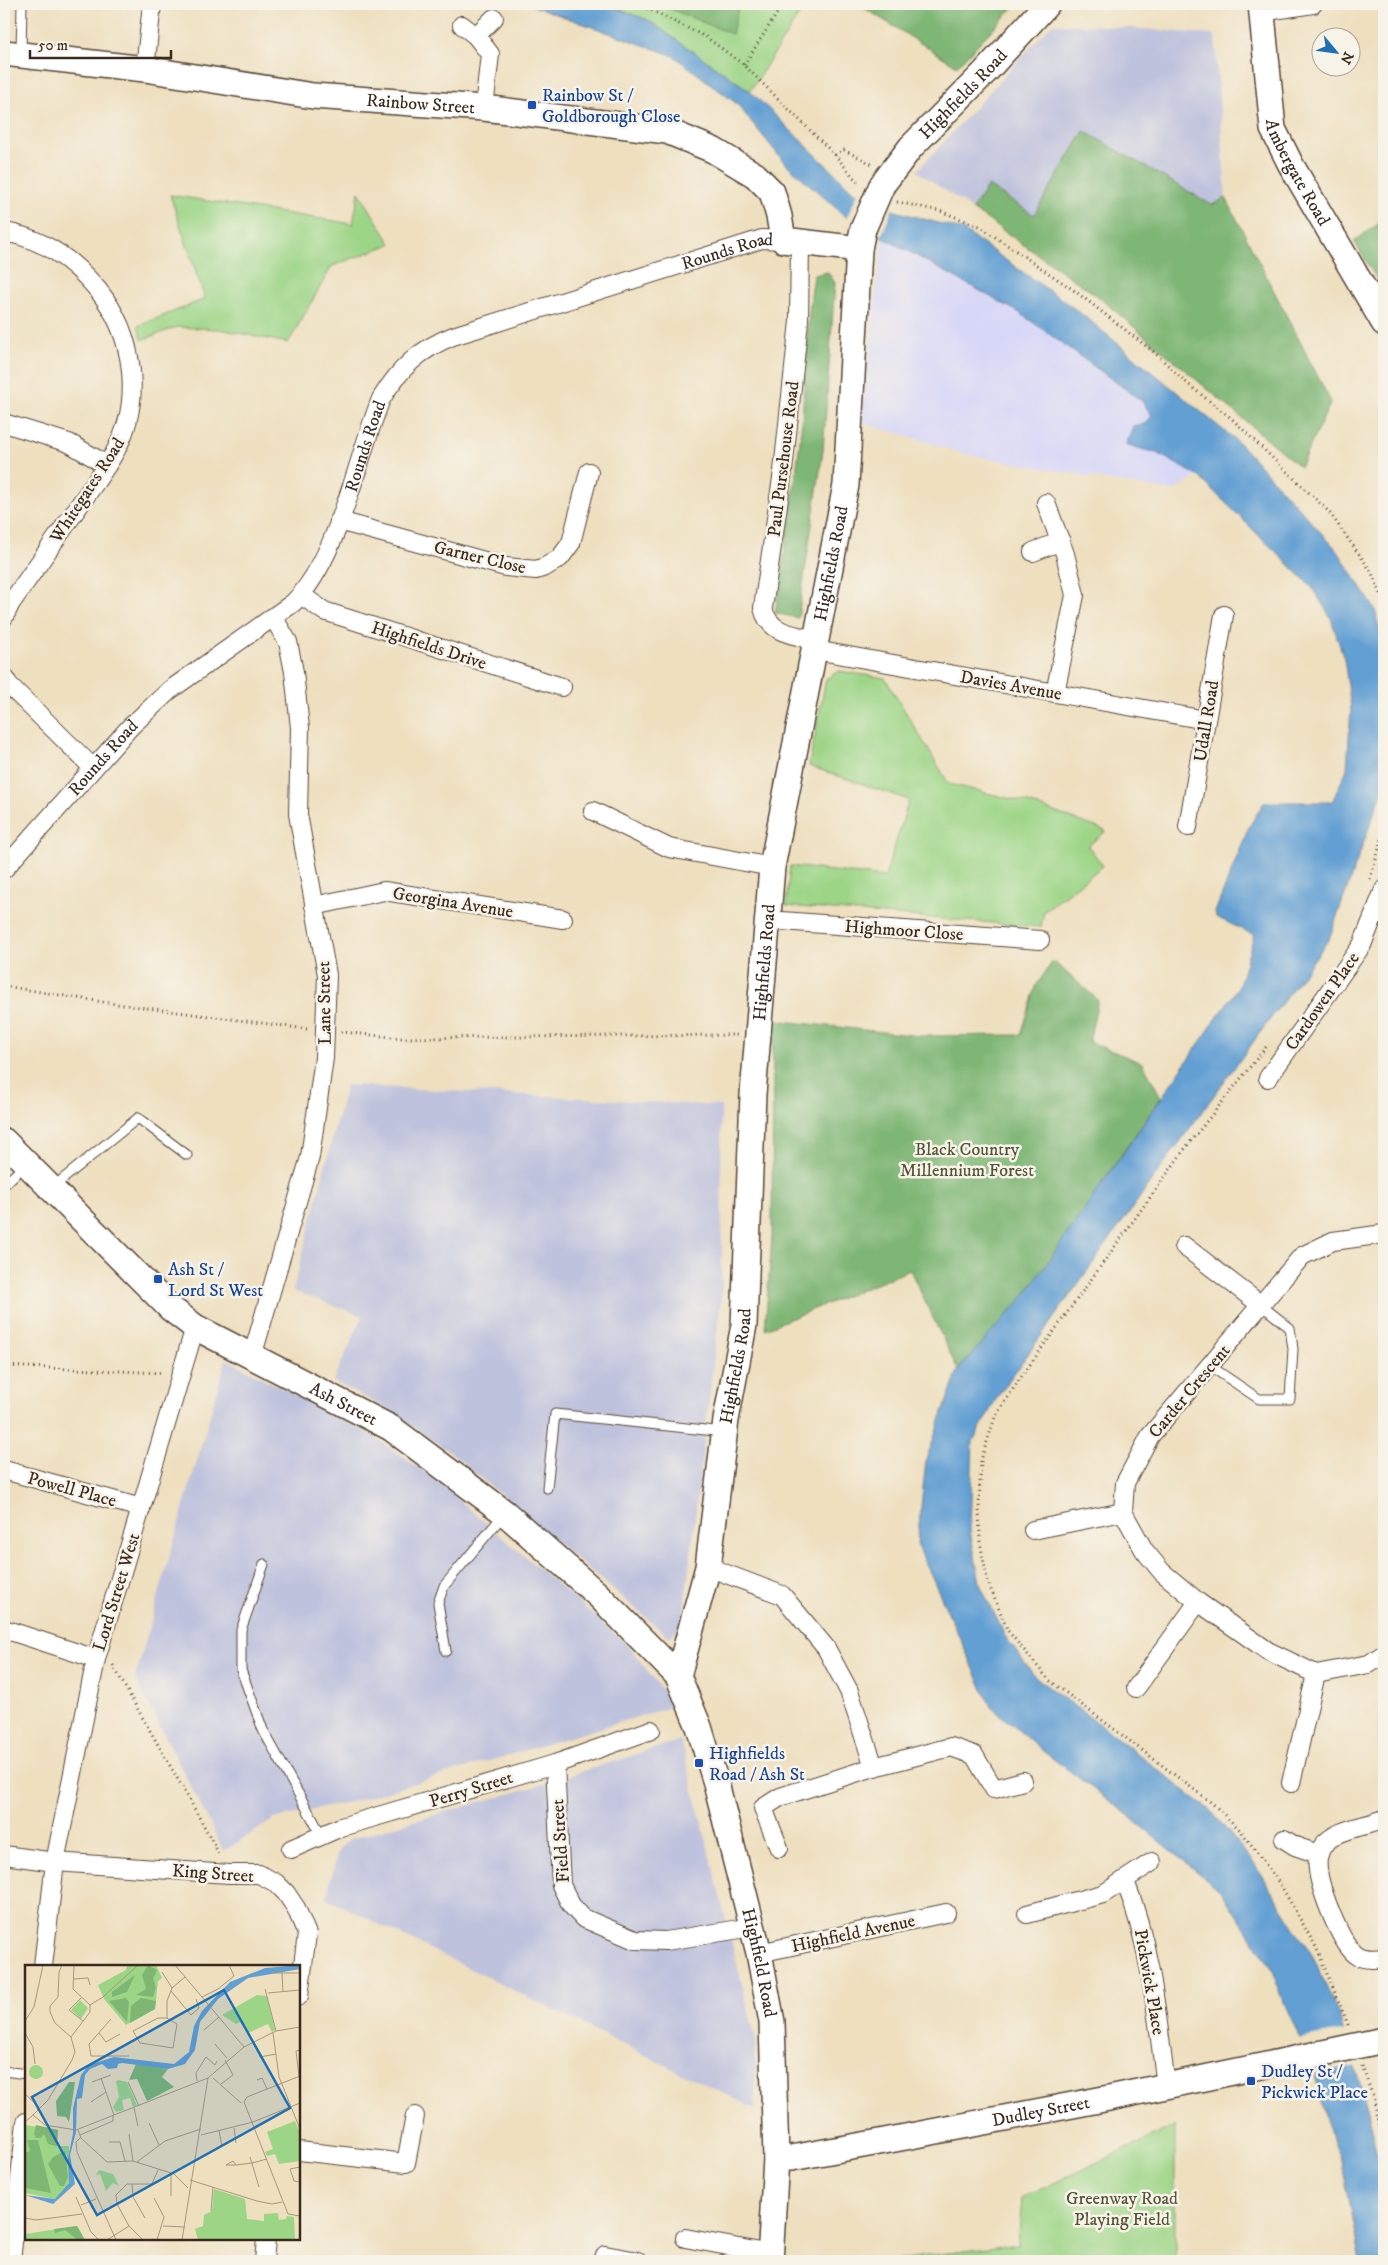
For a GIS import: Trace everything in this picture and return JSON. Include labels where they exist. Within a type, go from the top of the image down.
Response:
[{"type":"street","points":[[145,69],[152,4]]},
{"type":"street","name":"Highfields Road","points":[[678,1676],[708,1567],[724,1432],[744,1325],[758,1035],[772,867],[846,485],[861,239],[884,187],[911,147],[986,71],[1047,4]]},
{"type":"street","points":[[1262,8],[1313,4]]},
{"type":"street","name":"Ambergate Road","points":[[1262,8],[1273,128],[1291,164],[1384,323]]},
{"type":"street","points":[[476,36],[494,18]]},
{"type":"street","points":[[462,25],[476,36],[490,54],[484,108]]},
{"type":"street","name":"Rainbow Street","points":[[12,54],[145,69],[314,96],[484,108],[667,131],[713,150],[755,175],[772,192],[779,216],[791,241]]},
{"type":"street","name":"Whitegates Road","points":[[4,232],[33,239],[46,246],[80,271],[104,298],[122,330],[131,365],[131,400],[123,435],[107,465],[11,603],[4,617]]},
{"type":"street","name":"Rounds Road","points":[[4,869],[130,728],[170,690],[301,595],[321,564],[339,521],[381,399],[403,368],[426,349],[453,336],[762,239],[791,241],[861,239]]},
{"type":"street","name":"Paul Pursehouse Road","points":[[791,241],[799,321],[783,471],[763,608],[769,624],[779,631],[816,645]]},
{"type":"street","points":[[4,423],[69,443],[107,465]]},
{"type":"street","name":"Garner Close","points":[[339,521],[506,567],[536,570],[560,558],[571,544],[590,472]]},
{"type":"street","points":[[1046,503],[1072,574],[1074,594],[1055,693]]},
{"type":"street","points":[[1033,552],[1061,541]]},
{"type":"street","name":"Highfields Drive","points":[[301,595],[324,611],[562,686]]},
{"type":"street","name":"Udall Road","points":[[1188,827],[1224,615]]},
{"type":"street","name":"Lane Street","points":[[252,1357],[310,1157],[324,1058],[327,975],[298,814],[300,728],[294,672],[288,642],[273,617]]},
{"type":"street","name":"Davies Avenue","points":[[816,645],[1055,693],[1206,720]]},
{"type":"street","points":[[4,676],[8,684],[93,768]]},
{"type":"street","points":[[593,811],[669,848],[772,867]]},
{"type":"street","name":"Georgina Avenue","points":[[314,906],[384,890],[562,919]]},
{"type":"street","name":"Cardowen Place","points":[[1268,1078],[1359,950],[1380,892]]},
{"type":"street","name":"Highmoor Close","points":[[768,920],[1040,940]]},
{"type":"street","name":"Ash Street","points":[[4,1141],[148,1288],[170,1308],[195,1327],[391,1428],[505,1513],[598,1595],[678,1676]]},
{"type":"street","name":"Carder Crescent","points":[[1123,1512],[1125,1483],[1150,1436],[1302,1256],[1333,1241],[1384,1234]]},
{"type":"street","points":[[1184,1246],[1261,1305]]},
{"type":"street","name":"Lord Street West","points":[[43,1965],[55,1862],[98,1651],[195,1327]]},
{"type":"street","name":"Powell Place","points":[[4,1470],[141,1508]]},
{"type":"street","points":[[1033,1530],[1123,1512],[1144,1550],[1162,1572],[1198,1602],[1268,1651],[1316,1674],[1369,1664],[1384,1654]]},
{"type":"street","points":[[708,1567],[782,1595],[826,1648],[849,1691],[874,1767]]},
{"type":"street","points":[[1136,1688],[1198,1602]]},
{"type":"street","points":[[4,1629],[98,1651]]},
{"type":"street","points":[[1291,1783],[1316,1674]]},
{"type":"street","name":"Highfield Road","points":[[678,1676],[699,1727],[710,1764],[759,1953],[772,2022],[776,2158],[771,2258]]},
{"type":"street","name":"Perry Street","points":[[291,1849],[341,1827],[555,1764],[651,1730]]},
{"type":"street","points":[[779,1848],[763,1808],[780,1797],[874,1767],[952,1747],[974,1755],[994,1789],[1023,1781]]},
{"type":"street","name":"Field Street","points":[[555,1764],[561,1886],[571,1905],[583,1918],[635,1940],[666,1941],[752,1927]]},
{"type":"street","points":[[1384,1819],[1340,1834],[1329,1840],[1318,1854],[1320,1882],[1343,1941],[1358,1956],[1370,1959],[1384,1958]]},
{"type":"street","points":[[1284,1839],[1295,1846],[1318,1854]]},
{"type":"street","name":"King Street","points":[[4,1855],[55,1862],[229,1874],[259,1874],[276,1883],[286,1893],[296,1908],[307,1934],[300,1988]]},
{"type":"street","points":[[1027,1914],[1103,1894],[1152,1862]]},
{"type":"street","name":"Pickwick Place","points":[[1125,1881],[1135,1906],[1151,1974],[1166,2086]]},
{"type":"street","name":"Highfield Avenue","points":[[759,1953],[946,1912]]},
{"type":"street","name":"Dudley Street","points":[[776,2158],[791,2158],[865,2145],[1166,2086],[1384,2040]]},
{"type":"street","points":[[300,2151],[406,2163],[415,2116]]},
{"type":"street","points":[[11,2261],[25,2141]]},
{"type":"street","points":[[685,2238],[771,2258]]},
{"type":"street","points":[[264,2261],[266,2240]]},
{"type":"street","points":[[603,2261],[604,2255],[638,2261]]},
{"type":"lane","points":[[12,54],[22,4]]},
{"type":"lane","points":[[51,1189],[138,1118],[187,1155]]},
{"type":"lane","points":[[4,1185],[26,1164]]},
{"type":"lane","points":[[1210,1366],[1259,1399],[1290,1398],[1293,1349],[1290,1328],[1261,1305]]},
{"type":"lane","points":[[547,1488],[556,1414],[724,1432]]},
{"type":"lane","points":[[446,1651],[438,1603],[444,1586],[505,1513]]},
{"type":"lane","points":[[264,1564],[241,1630],[241,1670],[263,1730],[322,1836]]},
{"type":"lane","points":[[4,2071],[25,2074]]},
{"type":"path","points":[[638,4],[706,37],[744,65],[835,156],[859,184],[884,187],[979,226],[1075,290],[1155,353],[1189,385],[1230,418],[1329,512],[1371,572],[1384,601]]},
{"type":"path","points":[[776,4],[777,11]]},
{"type":"path","points":[[744,65],[783,4]]},
{"type":"path","points":[[835,156],[844,150],[884,187]]},
{"type":"path","points":[[1380,892],[1384,832]]},
{"type":"path","points":[[4,986],[110,1003],[310,1029]]},
{"type":"path","points":[[337,1032],[401,1038],[758,1035]]},
{"type":"path","points":[[1267,1046],[1187,1146],[1019,1380],[995,1417],[981,1460],[980,1541],[987,1580],[1008,1631],[1049,1680],[1212,1803],[1242,1832],[1280,1884],[1316,1947],[1351,2033]]},
{"type":"path","points":[[4,1366],[181,1373]]},
{"type":"path","points":[[98,1651],[191,1801],[229,1874]]},
{"type":"path","points":[[1360,2058],[1374,2100],[1384,2144]]},
{"type":"shaded area","points":[[1052,24],[1105,26],[1215,35],[1226,198],[1212,206],[1084,131],[1034,215],[988,186],[972,209],[917,171]]},
{"type":"shaded area","points":[[883,235],[1020,313],[1142,401],[1152,416],[1126,445],[1157,453],[1198,476],[1173,491],[1129,484],[966,454],[861,422]]},
{"type":"shaded area","points":[[346,1085],[721,1106],[722,1290],[682,1627],[669,1637],[453,1454],[387,1409],[333,1381],[363,1316],[293,1291]]},
{"type":"shaded area","points":[[226,1359],[372,1435],[438,1482],[627,1644],[674,1706],[358,1800],[274,1819],[224,1851],[135,1678]]},
{"type":"shaded area","points":[[681,1740],[756,2040],[755,2109],[326,1898],[339,1849],[350,1839],[537,1786]]},
{"type":"green space","points":[[605,4],[806,4],[750,91],[648,20]]},
{"type":"green space","points":[[658,4],[739,4],[732,34]]},
{"type":"green space","points":[[858,4],[1017,4],[957,66]]},
{"type":"green space","points":[[1084,131],[1212,205],[1226,198],[1331,402],[1300,467],[1096,295],[972,209],[988,186],[1034,215]]},
{"type":"green space","points":[[359,192],[391,244],[332,266],[288,343],[219,329],[177,327],[142,340],[138,326],[205,299],[170,195],[353,224]]},
{"type":"green space","points":[[1384,220],[1384,291],[1354,241]]},
{"type":"green space","points":[[828,272],[835,283],[823,451],[798,618],[775,613],[800,444],[811,293],[814,275]]},
{"type":"green space","points":[[839,671],[885,678],[949,784],[1032,804],[1106,831],[1088,846],[1103,866],[1044,911],[1041,927],[786,906],[790,866],[885,877],[909,800],[809,766],[826,679]]},
{"type":"green space","name":"Black Country Millennium Forest","points":[[1053,961],[1098,1000],[1089,1042],[1143,1063],[1161,1097],[1024,1297],[958,1370],[910,1270],[765,1329],[772,1236],[773,1020],[920,1036],[1021,1035],[1036,986]]},
{"type":"green space","name":"Greenway Road Playing Field","points":[[1175,2126],[1175,2261],[889,2261],[1018,2244],[1022,2198]]},
{"type":"water","points":[[528,4],[605,4],[648,20],[750,91],[853,191],[892,210],[963,230],[1078,311],[1239,443],[1337,550],[1375,609],[1384,651],[1384,786],[1329,939],[1168,1158],[998,1396],[973,1441],[970,1531],[981,1587],[1007,1639],[1036,1678],[1105,1728],[1212,1812],[1253,1862],[1314,1958],[1339,2016],[1368,2110],[1384,2182],[1384,2261],[1361,2261],[1342,2163],[1332,2144],[1314,2070],[1270,1966],[1221,1891],[1127,1814],[1044,1752],[991,1707],[917,1544],[926,1460],[958,1370],[1024,1296],[1239,986],[1254,935],[1216,917],[1215,912],[1249,827],[1264,802],[1332,802],[1347,769],[1351,707],[1344,659],[1331,618],[1312,587],[1198,476],[1157,453],[1126,445],[1133,426],[1144,424],[1152,416],[1142,401],[1020,313],[846,217],[784,162],[737,104],[674,56]]},
{"type":"pier","points":[[859,191],[893,207],[881,237],[846,219]]},
{"type":"pier","points":[[1346,2030],[1357,2066],[1312,2075],[1298,2039]]},
{"type":"place","name":"Rainbow St / Goldborough Close","points":[[532,105]]},
{"type":"place","name":"Ash St / Lord St West","points":[[158,1279]]},
{"type":"place","name":"Highfields Road / Ash St","points":[[699,1763]]},
{"type":"place","name":"Dudley St / Pickwick Place","points":[[1251,2081]]}]
